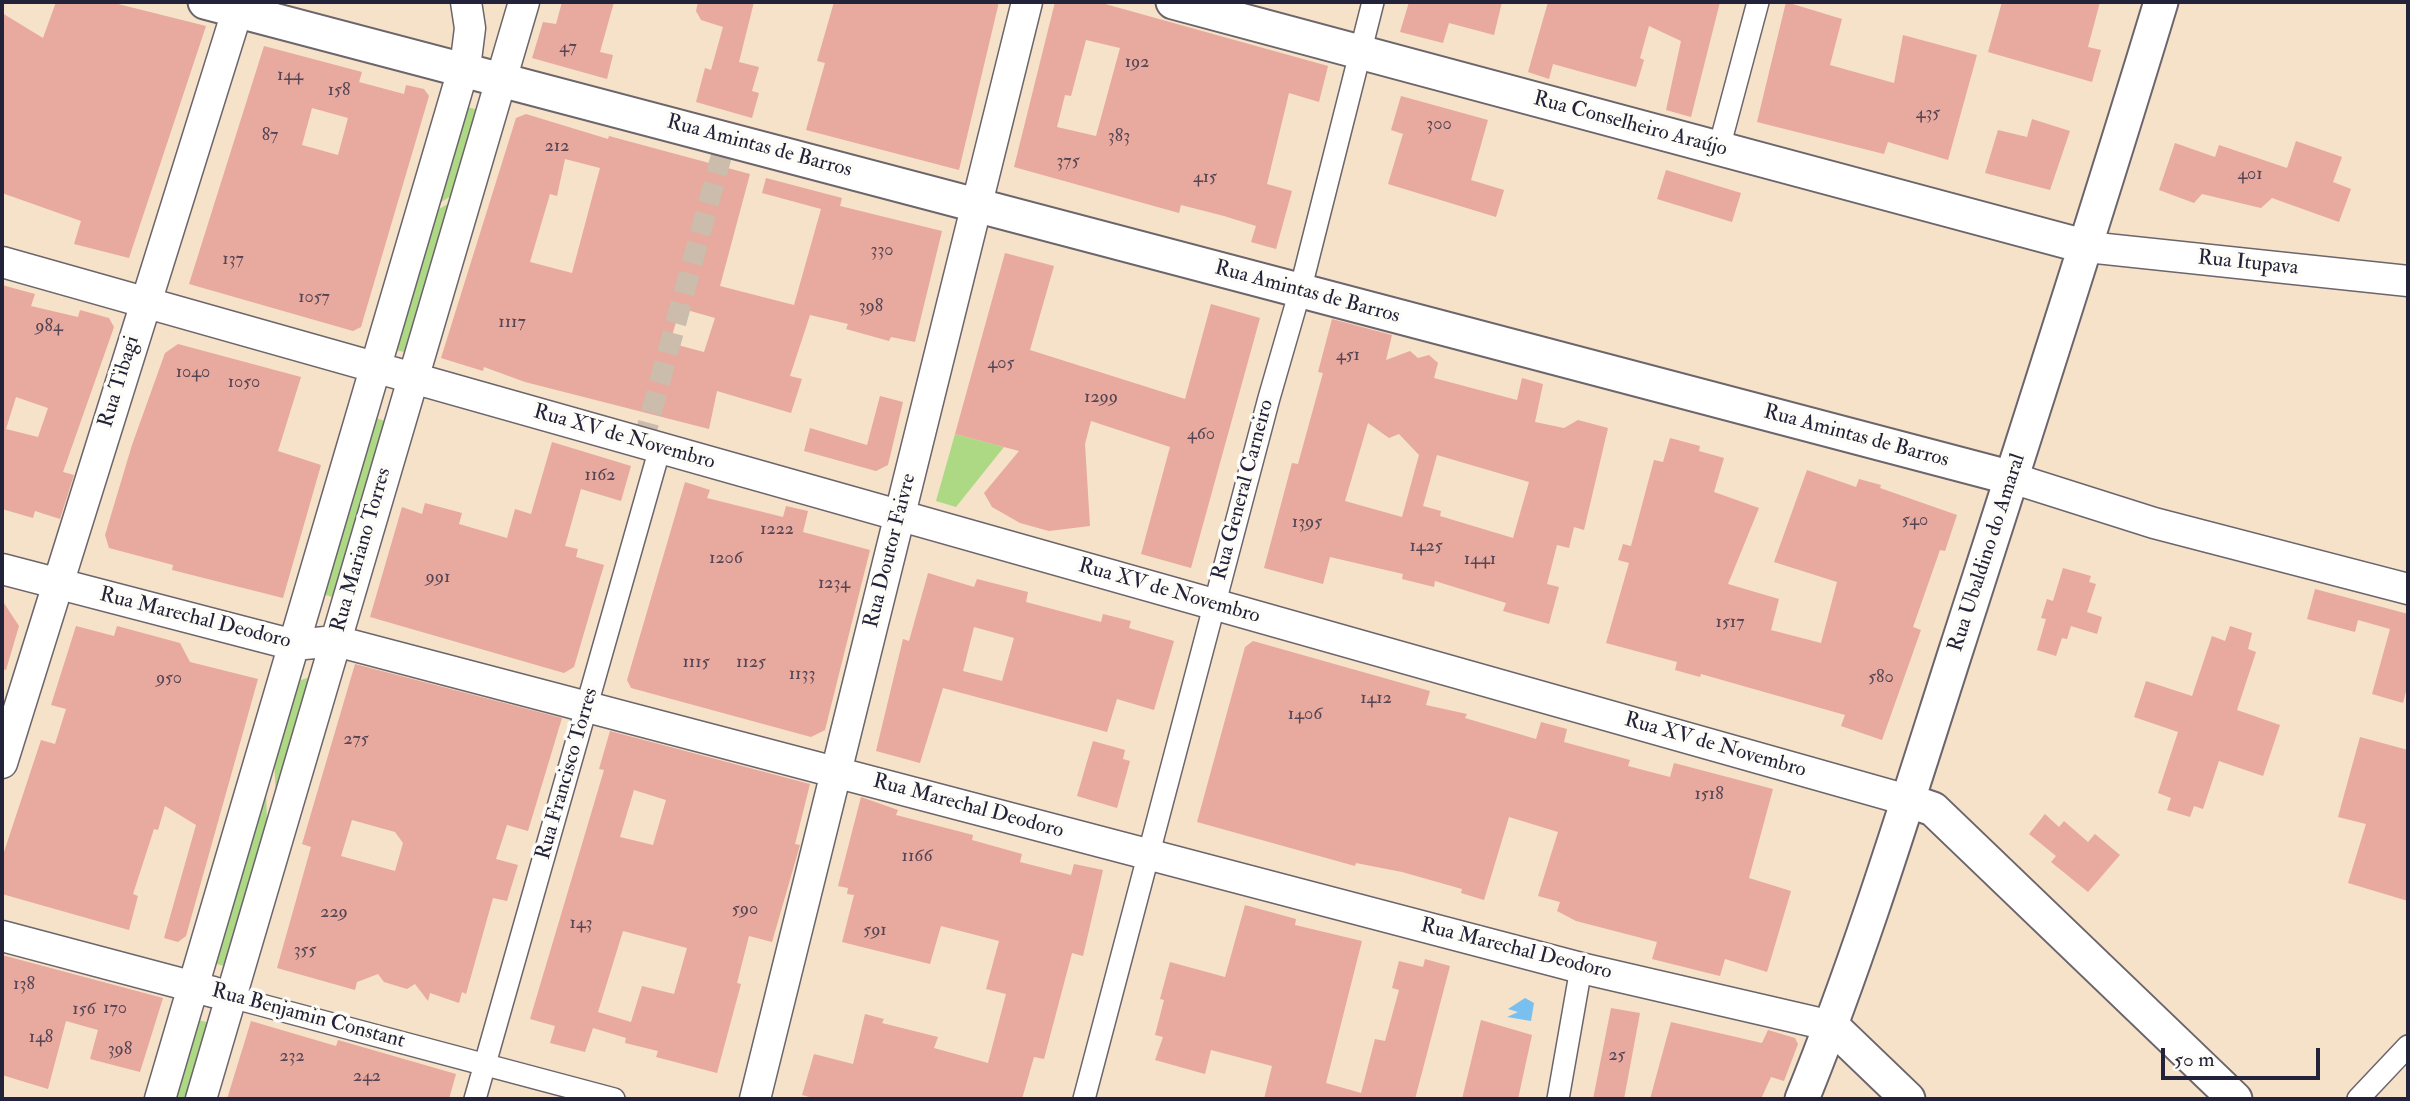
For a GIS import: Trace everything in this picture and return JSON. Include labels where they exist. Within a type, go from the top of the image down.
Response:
[{"type":"main road","name":"Rua Amintas de Barros","points":[[205,2],[238,6],[463,69],[2012,478],[2154,523],[2408,589]]},
{"type":"main road","points":[[468,15],[488,24],[518,2]]},
{"type":"main road","name":"Rua Mariano Torres","points":[[201,1099],[524,2]]},
{"type":"main road","name":"Rua Doutor Faivre","points":[[755,1099],[1027,2]]},
{"type":"main road","name":"Rua Conselheiro Araújo","points":[[1173,2],[2087,247]]},
{"type":"main road","name":"Rua Ubaldino do Amaral","points":[[1802,1099],[1832,1026],[1907,800],[2087,247],[2161,2]]},
{"type":"main road","name":"Rua Tibagi","points":[[2,763],[238,6]]},
{"type":"main road","name":"Rua Mariano Torres","points":[[160,1099],[463,69],[468,15]]},
{"type":"main road","points":[[422,210],[470,185]]},
{"type":"main road","name":"Rua Itupava","points":[[2087,247],[2408,281]]},
{"type":"main road","name":"Rua XV de Novembro","points":[[2,262],[1933,809],[2235,1099]]},
{"type":"main road","name":"Rua Marechal Deodoro","points":[[2,569],[294,645],[336,641],[1581,968],[1832,1026]]},
{"type":"main road","points":[[268,734],[274,851]]},
{"type":"main road","name":"Rua Benjamin Constant","points":[[2,936],[231,997]]},
{"type":"main road","points":[[1832,1026],[1908,1099]]},
{"type":"street","name":"Rua General Carneiro","points":[[1084,1099],[1214,604],[1300,291],[1373,2]]},
{"type":"street","points":[[1719,148],[1758,2]]},
{"type":"street","name":"Rua Francisco Torres","points":[[475,1099],[660,448]]},
{"type":"street","points":[[1558,1099],[1581,968]]},
{"type":"street","name":"Rua Benjamin Constant","points":[[231,997],[614,1099]]},
{"type":"street","points":[[2358,1099],[2408,1046]]},
{"type":"green space","points":[[464,106],[492,114],[472,184],[434,206]]},
{"type":"green space","points":[[469,192],[422,357],[389,348],[430,214]]},
{"type":"green space","points":[[370,416],[399,426],[344,601],[314,591]]},
{"type":"green space","points":[[955,434],[1004,447],[956,507],[936,501]]},
{"type":"green space","points":[[319,674],[277,820],[273,736],[289,684]]},
{"type":"green space","points":[[265,761],[268,851],[231,968],[203,960]]},
{"type":"green space","points":[[188,1017],[217,1025],[195,1099],[163,1099]]},
{"type":"water","points":[[1525,998],[1534,1003],[1531,1021],[1507,1017],[1518,1012],[1508,1009]]},
{"type":"building","points":[[56,2],[110,2],[206,26],[129,258],[74,244],[81,221],[2,193],[2,13],[43,38]]},
{"type":"building","points":[[562,2],[614,2],[600,52],[613,55],[607,79],[532,58],[543,22],[556,24]]},
{"type":"building","points":[[698,2],[754,2],[739,62],[759,67],[752,91],[759,93],[752,118],[696,102],[705,68],[711,70],[723,27],[701,20],[696,11]]},
{"type":"building","points":[[834,2],[999,2],[959,170],[806,130],[825,63],[817,61]]},
{"type":"building","points":[[1055,2],[1098,2],[1328,66],[1319,102],[1289,93],[1267,184],[1292,191],[1276,249],[1251,242],[1256,226],[1181,205],[1179,213],[1014,167]],"holes":[[[1086,40],[1120,48],[1096,136],[1057,127],[1065,95],[1071,96]]]},
{"type":"building","points":[[1409,2],[1502,2],[1494,35],[1449,23],[1443,43],[1400,32]]},
{"type":"building","points":[[1548,2],[1720,2],[1691,117],[1666,110],[1681,41],[1649,26],[1640,58],[1644,60],[1636,87],[1553,64],[1549,79],[1528,72]]},
{"type":"building","points":[[1786,2],[1842,19],[1830,65],[1894,83],[1903,35],[1977,55],[1948,160],[1888,142],[1884,154],[1757,122]]},
{"type":"building","points":[[2002,2],[2100,2],[2088,47],[2101,50],[2092,82],[1988,52]]},
{"type":"building","points":[[264,46],[362,72],[359,82],[404,94],[406,85],[424,89],[429,96],[361,327],[353,331],[189,284]],"holes":[[[312,108],[348,118],[338,155],[302,145]]]},
{"type":"building","points":[[1401,96],[1488,120],[1471,180],[1504,190],[1496,217],[1388,184],[1403,134],[1391,130]]},
{"type":"building","points":[[526,114],[608,139],[609,136],[750,174],[720,286],[794,305],[821,209],[762,193],[766,178],[842,198],[840,206],[942,231],[915,342],[891,337],[889,341],[846,329],[848,324],[810,315],[790,376],[802,379],[791,413],[717,391],[709,429],[525,382],[484,367],[483,371],[441,358],[516,118]],"holes":[[[565,159],[600,168],[572,273],[530,262],[550,194],[557,196]],[[680,308],[715,318],[704,352],[670,343]]]},
{"type":"building","points":[[2032,119],[2070,131],[2050,190],[1985,173],[1998,130],[2027,137]]},
{"type":"building","points":[[2296,141],[2342,157],[2333,182],[2351,189],[2339,222],[2272,198],[2261,208],[2202,194],[2194,203],[2159,190],[2175,143],[2215,157],[2219,145],[2287,168]]},
{"type":"building","points":[[1666,170],[1741,193],[1732,222],[1657,199]]},
{"type":"building","points":[[1005,253],[1054,266],[1030,350],[1185,399],[1211,304],[1260,318],[1191,568],[1141,554],[1170,447],[1091,421],[1085,444],[1090,526],[1049,531],[1020,523],[992,507],[984,493],[1019,451],[955,434]]},
{"type":"building","points":[[2,285],[35,294],[31,306],[78,317],[80,310],[109,318],[114,327],[63,472],[74,475],[60,519],[35,511],[33,518],[2,509]],"holes":[[[16,397],[48,408],[38,437],[6,429]]]},
{"type":"building","points":[[1332,319],[1392,335],[1386,360],[1410,351],[1418,358],[1429,355],[1438,363],[1434,378],[1517,400],[1522,378],[1543,384],[1535,422],[1564,428],[1578,420],[1608,428],[1584,530],[1574,527],[1569,548],[1557,545],[1547,584],[1559,587],[1549,624],[1503,611],[1506,603],[1435,581],[1434,587],[1402,579],[1403,574],[1330,557],[1323,584],[1264,568],[1292,463],[1298,464],[1323,373],[1318,372]],"holes":[[[1368,423],[1389,438],[1399,434],[1419,455],[1402,517],[1345,501]],[[1437,455],[1529,482],[1513,538],[1440,516],[1441,511],[1423,506]]]},
{"type":"building","points":[[178,344],[301,377],[278,451],[321,465],[283,598],[172,570],[173,565],[109,548],[105,535],[132,445],[165,353]]},
{"type":"building","points":[[880,396],[903,402],[888,465],[876,471],[804,451],[810,428],[867,445]]},
{"type":"building","points":[[1670,438],[1700,446],[1699,451],[1724,458],[1714,492],[1759,508],[1728,584],[1779,599],[1771,630],[1821,643],[1837,582],[1774,562],[1807,470],[1856,487],[1859,479],[1881,485],[1880,488],[1957,515],[1945,551],[1940,550],[1913,627],[1921,630],[1882,740],[1841,726],[1845,715],[1701,674],[1700,677],[1675,670],[1677,662],[1606,643],[1629,563],[1618,560],[1623,544],[1631,546],[1654,460],[1663,462]]},
{"type":"building","points":[[552,442],[631,466],[621,501],[581,489],[565,546],[578,549],[576,557],[604,565],[574,667],[564,673],[370,617],[402,507],[422,514],[425,503],[462,513],[459,524],[507,538],[515,509],[531,514]]},
{"type":"building","points":[[685,482],[710,490],[707,498],[783,517],[786,506],[808,511],[803,532],[870,550],[825,730],[811,737],[631,688],[627,680]]},
{"type":"building","points":[[2063,568],[2091,576],[2089,582],[2096,584],[2087,612],[2102,617],[2097,634],[2071,626],[2067,639],[2062,638],[2056,656],[2037,650],[2046,619],[2041,618],[2047,599],[2053,601]]},
{"type":"building","points":[[928,573],[974,587],[977,579],[1028,592],[1026,602],[1101,622],[1103,614],[1131,621],[1129,628],[1174,641],[1154,710],[1117,699],[1107,732],[943,688],[920,763],[876,751],[903,639],[909,641]],"holes":[[[974,627],[1014,638],[1002,681],[963,671]]]},
{"type":"building","points":[[2315,589],[2408,614],[2408,684],[2403,703],[2372,694],[2390,629],[2358,620],[2355,632],[2307,619]]},
{"type":"building","points":[[2,600],[19,626],[6,670],[2,669]]},
{"type":"building","points":[[76,626],[114,636],[117,626],[180,643],[190,662],[258,679],[186,936],[178,942],[164,938],[196,825],[165,806],[158,830],[154,829],[133,894],[138,896],[129,930],[2,894],[2,858],[41,740],[55,744],[66,709],[51,705]]},
{"type":"building","points":[[2230,626],[2252,633],[2248,649],[2256,652],[2237,710],[2280,725],[2263,776],[2219,761],[2203,809],[2194,806],[2190,817],[2167,810],[2171,798],[2158,793],[2178,732],[2134,717],[2146,681],[2192,696],[2212,636],[2225,641]]},
{"type":"building","points":[[1253,641],[1430,691],[1426,705],[1467,714],[1465,718],[1536,739],[1541,722],[1567,729],[1564,742],[1630,760],[1628,766],[1670,777],[1674,763],[1773,789],[1749,878],[1791,891],[1767,972],[1725,959],[1720,976],[1652,959],[1657,942],[1576,921],[1557,911],[1560,902],[1538,896],[1558,832],[1509,817],[1484,900],[1461,893],[1462,889],[1402,872],[1356,863],[1355,866],[1197,822],[1245,647]]},
{"type":"building","points":[[355,664],[562,718],[528,831],[507,825],[496,859],[518,865],[507,901],[493,898],[466,994],[462,992],[459,1003],[430,993],[428,1001],[415,984],[407,989],[384,982],[378,974],[357,982],[355,990],[277,968],[311,847],[302,844]],"holes":[[[352,820],[395,832],[403,843],[395,871],[341,856]]]},
{"type":"building","points":[[610,731],[810,784],[795,844],[800,845],[772,942],[749,936],[737,983],[741,984],[717,1073],[656,1057],[658,1051],[625,1043],[626,1038],[593,1028],[585,1052],[550,1043],[555,1026],[530,1019],[604,770],[599,769]],"holes":[[[634,790],[666,800],[653,845],[620,837]],[[623,931],[687,948],[674,994],[642,986],[631,1022],[598,1012]]]},
{"type":"building","points":[[2360,737],[2408,750],[2408,901],[2348,883],[2366,824],[2338,817]]},
{"type":"building","points":[[1093,741],[1125,750],[1123,759],[1130,761],[1117,808],[1077,796]]},
{"type":"building","points":[[861,797],[898,810],[896,815],[973,835],[972,840],[1022,854],[1020,862],[1071,875],[1074,864],[1103,870],[1083,956],[1072,953],[1044,1059],[1034,1057],[1022,1099],[817,1099],[802,1095],[814,1054],[853,1064],[865,1014],[884,1019],[882,1023],[938,1037],[934,1048],[988,1063],[1006,994],[986,989],[999,941],[941,926],[930,964],[842,942],[854,895],[847,894],[848,888],[838,886]]},
{"type":"building","points":[[2045,814],[2059,827],[2064,821],[2088,842],[2095,834],[2120,855],[2088,892],[2051,862],[2056,856],[2029,834]]},
{"type":"building","points":[[1245,905],[1296,919],[1295,925],[1362,941],[1326,1083],[1361,1093],[1375,1039],[1385,1041],[1399,990],[1392,988],[1399,961],[1423,967],[1425,959],[1450,966],[1415,1099],[1264,1099],[1272,1066],[1211,1050],[1205,1074],[1155,1060],[1163,1037],[1155,1035],[1164,1000],[1160,999],[1170,962],[1225,977]]},
{"type":"building","points":[[2,955],[163,998],[140,1072],[90,1059],[98,1030],[66,1021],[48,1089],[2,1075]]},
{"type":"building","points":[[1611,1008],[1640,1013],[1624,1099],[1593,1099]]},
{"type":"building","points":[[1481,1020],[1532,1035],[1518,1099],[1462,1099]]},
{"type":"building","points":[[251,1021],[336,1046],[338,1040],[456,1074],[449,1099],[227,1099]]},
{"type":"building","points":[[1671,1022],[1762,1043],[1768,1030],[1795,1038],[1798,1044],[1784,1081],[1771,1077],[1761,1099],[1650,1099]]},
{"type":"tunnel","points":[[643,443],[726,139]]}]
